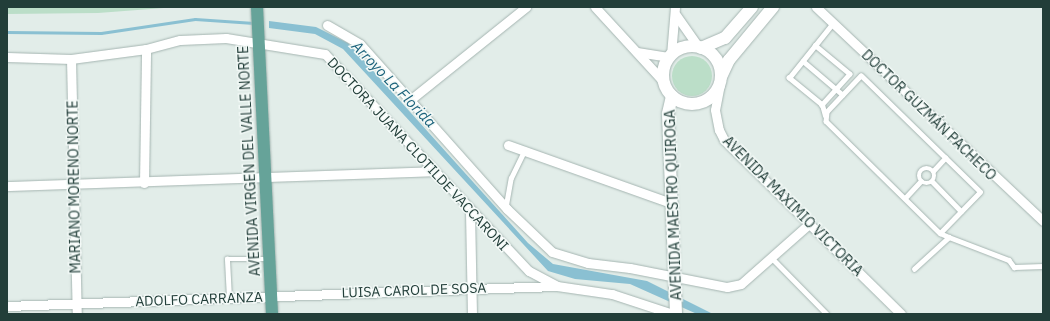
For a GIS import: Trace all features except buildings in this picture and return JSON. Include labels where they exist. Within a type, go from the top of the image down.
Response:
[{"type":"main road","name":"AVENIDA VIRGEN DEL VALLE NORTE","points":[[256,7],[272,314]]},
{"type":"main road","points":[[752,7],[725,38],[699,47],[683,48],[670,56],[664,69],[664,82],[672,96],[687,104],[703,102],[720,80],[730,60],[773,7]]},
{"type":"main road","points":[[699,47],[716,59],[720,80]]},
{"type":"main road","name":"AVENIDA MAESTRO QUIROGA","points":[[672,96],[668,114],[675,312]]},
{"type":"street","points":[[410,100],[526,7]]},
{"type":"street","points":[[595,7],[664,82]]},
{"type":"street","name":"DOCTOR GUZMÁN PACHECO","points":[[816,7],[1043,221]]},
{"type":"street","points":[[636,51],[670,56],[675,9]]},
{"type":"street","points":[[675,9],[682,28],[699,47]]},
{"type":"street","points":[[327,25],[360,44],[507,209],[552,252],[582,262],[630,268],[675,283],[734,286],[741,284],[810,223]]},
{"type":"street","name":"DOCTORA JUANA CLOTILDE VACCARONI","points":[[7,57],[71,59],[146,49],[180,40],[258,37],[325,54],[470,211],[529,271],[557,286],[612,294],[675,312]]},
{"type":"street","points":[[144,182],[146,49]]},
{"type":"street","name":"MARIANO MORENO NORTE","points":[[71,59],[73,184],[78,314]]},
{"type":"street","name":"AVENIDA MAXIMIO VICTORIA","points":[[720,80],[716,110],[719,130],[724,140],[901,314]]},
{"type":"street","points":[[508,145],[671,203]]},
{"type":"street","points":[[7,186],[265,179],[434,171]]},
{"type":"street","points":[[470,211],[472,314]]},
{"type":"street","name":"LUISA CAROL DE SOSA","points":[[271,296],[557,286]]},
{"type":"street","name":"ADOLFO CARRANZA","points":[[7,306],[271,296]]},
{"type":"lane","points":[[833,23],[790,78],[822,105],[829,124],[940,233],[1009,260],[1014,267],[1043,266]]},
{"type":"lane","points":[[815,45],[850,74],[822,105]]},
{"type":"lane","points":[[802,61],[843,95]]},
{"type":"lane","points":[[825,116],[861,76],[980,192],[940,233]]},
{"type":"lane","points":[[507,209],[505,197],[524,151]]},
{"type":"lane","points":[[932,181],[933,171],[945,158]]},
{"type":"lane","points":[[905,198],[921,181],[922,170],[933,171]]},
{"type":"lane","points":[[921,181],[932,181],[961,210]]},
{"type":"lane","points":[[914,269],[949,237]]},
{"type":"lane","points":[[772,258],[827,314]]},
{"type":"lane","points":[[229,298],[227,259],[269,259]]},
{"type":"green space","points":[[7,7],[177,7],[98,13],[7,14]]},
{"type":"green space","points":[[696,56],[703,59],[709,65],[712,76],[711,84],[703,93],[696,96],[688,96],[681,93],[673,84],[672,72],[675,65],[684,57]]},
{"type":"water","points":[[269,21],[316,27],[348,43],[528,243],[553,264],[647,281],[713,314],[697,314],[630,284],[575,279],[548,271],[343,49],[315,34],[269,28]]},
{"type":"waterway","name":"Arroyo La Florida","points":[[7,32],[101,33],[195,19],[254,23]]}]
